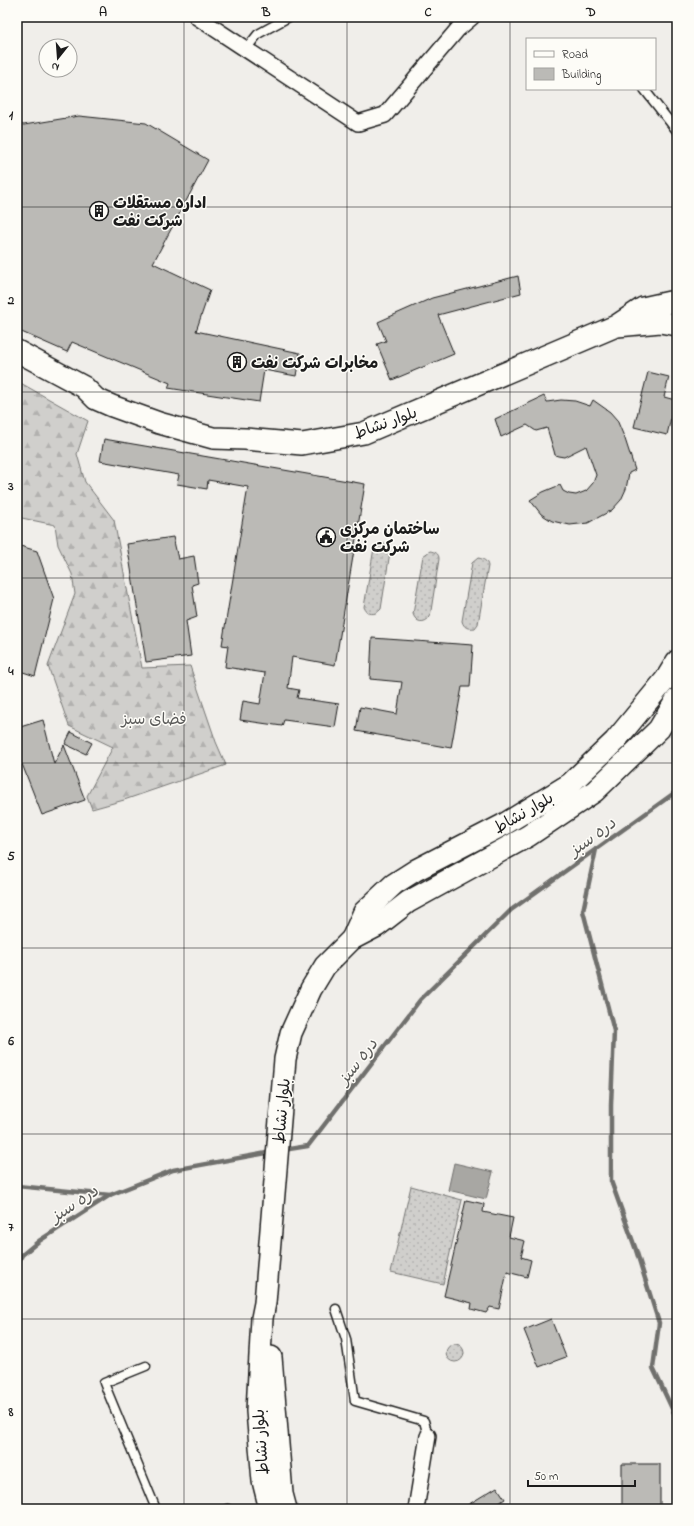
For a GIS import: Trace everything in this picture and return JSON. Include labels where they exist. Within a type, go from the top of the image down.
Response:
[{"type":"main road","name":"بلوار نشاط","points":[[17,351],[84,387],[96,399],[159,423],[213,438],[302,444],[364,433],[616,326],[643,308],[670,302],[677,303]]},
{"type":"main road","name":"بلوار نشاط","points":[[616,326],[660,322],[677,325]]},
{"type":"main road","name":"بلوار نشاط","points":[[17,367],[54,387],[85,400],[96,399]]},
{"type":"main road","name":"بلوار نشاط","points":[[352,939],[364,912],[394,884],[416,870],[503,824],[570,784],[615,742],[666,679],[677,661]]},
{"type":"main road","name":"بلوار نشاط","points":[[270,1509],[263,1481],[257,1411],[262,1318],[265,1303],[274,1184],[286,1059],[291,1033],[311,990],[325,966],[352,939],[377,926],[408,902],[528,836],[595,791],[658,729],[677,699]]},
{"type":"main road","name":"بلوار نشاط","points":[[265,1303],[268,1317],[281,1486],[286,1509]]},
{"type":"street","points":[[197,17],[358,123],[385,115],[458,29],[472,17]]},
{"type":"street","points":[[416,1509],[428,1436]]},
{"type":"lane","points":[[246,49],[258,34],[289,17]]},
{"type":"lane","points":[[645,90],[677,131]]},
{"type":"lane","points":[[336,1309],[346,1339],[355,1401],[424,1422],[428,1436]]},
{"type":"lane","points":[[146,1366],[104,1383],[156,1509]]},
{"type":"green space","name":"فضای سبز","points":[[17,381],[88,421],[77,454],[85,482],[114,520],[142,668],[190,666],[216,742],[226,765],[124,800],[92,809],[87,796],[113,747],[69,726],[48,666],[75,594],[72,574],[58,545],[55,525],[17,517]]},
{"type":"green space","points":[[381,543],[385,544],[389,548],[390,552],[381,609],[374,614],[371,614],[365,610],[364,607],[374,548]]},
{"type":"green space","points":[[430,551],[435,552],[439,559],[430,617],[423,622],[420,622],[414,617],[413,614],[423,556]]},
{"type":"green space","points":[[478,558],[485,560],[488,566],[478,624],[475,628],[468,628],[465,627],[462,621],[472,563]]},
{"type":"green space","points":[[411,1186],[462,1200],[443,1284],[391,1272]]},
{"type":"green space","points":[[455,1344],[461,1347],[464,1353],[461,1359],[455,1362],[449,1359],[446,1353],[449,1347]]},
{"type":"shaded area","points":[[454,1163],[493,1172],[486,1199],[448,1190]]},
{"type":"building","name":"اداره مستقلات شرکت نفت","points":[[79,116],[146,123],[208,160],[153,263],[210,290],[196,331],[300,353],[296,376],[264,370],[259,402],[168,388],[170,383],[72,342],[67,352],[17,330],[17,124],[24,125]]},
{"type":"building","points":[[518,276],[521,293],[438,315],[454,354],[392,380],[377,344],[386,341],[378,322],[432,298]]},
{"type":"building","points":[[648,372],[669,377],[664,397],[675,400],[667,435],[634,427]]},
{"type":"building","points":[[544,396],[547,402],[561,400],[575,401],[590,406],[593,400],[610,412],[617,420],[625,439],[635,470],[629,473],[626,489],[621,500],[612,510],[588,523],[570,525],[552,521],[541,514],[530,500],[543,492],[560,485],[563,491],[569,494],[576,495],[586,491],[593,483],[596,475],[586,446],[564,457],[555,455],[547,428],[536,431],[527,425],[501,437],[495,419]]},
{"type":"building","points":[[104,439],[365,484],[335,665],[292,657],[288,688],[299,690],[297,698],[339,704],[335,727],[284,720],[282,726],[240,720],[243,701],[260,704],[265,673],[225,667],[228,646],[222,645],[248,487],[208,480],[207,489],[177,484],[179,475],[100,461]]},
{"type":"building","points":[[173,537],[178,559],[194,556],[198,583],[192,585],[197,617],[186,621],[191,656],[146,662],[127,544]]},
{"type":"building","points":[[17,545],[37,551],[54,599],[35,676],[17,670]]},
{"type":"building","points":[[372,638],[473,645],[470,687],[462,687],[451,748],[356,731],[360,707],[397,714],[402,682],[370,679]]},
{"type":"building","points":[[43,720],[54,764],[64,745],[85,800],[42,815],[22,764],[17,766],[17,728]]},
{"type":"building","points":[[71,732],[92,743],[86,754],[65,744]]},
{"type":"building","points":[[466,1200],[484,1204],[483,1212],[513,1218],[509,1237],[525,1241],[521,1257],[531,1260],[527,1277],[507,1272],[499,1309],[490,1307],[486,1313],[471,1309],[472,1303],[444,1296]]},
{"type":"building","points":[[551,1319],[566,1357],[539,1367],[524,1330]]},
{"type":"building","points":[[622,1464],[660,1464],[660,1506],[657,1506],[657,1509],[622,1509]]},
{"type":"building","points":[[497,1487],[505,1499],[490,1509],[461,1509]]},
{"type":"waterway","name":"دره سبز","points":[[283,1150],[308,1146],[420,1000],[511,910],[677,791]]},
{"type":"waterway","points":[[596,849],[583,911],[614,1031],[611,1105],[611,1181],[636,1250],[659,1323],[653,1368],[677,1419]]},
{"type":"waterway","name":"دره سبز","points":[[17,1265],[22,1255],[39,1241],[110,1195],[173,1170],[272,1152]]},
{"type":"waterway","points":[[17,1186],[110,1195]]},
{"type":"place","name":"اداره مستقلات شرکت نفت","points":[[99,211]]},
{"type":"place","name":"مخابرات شرکت نفت","points":[[237,362]]},
{"type":"place","name":"ساختمان مرکزی شرکت نفت","points":[[326,537]]}]
